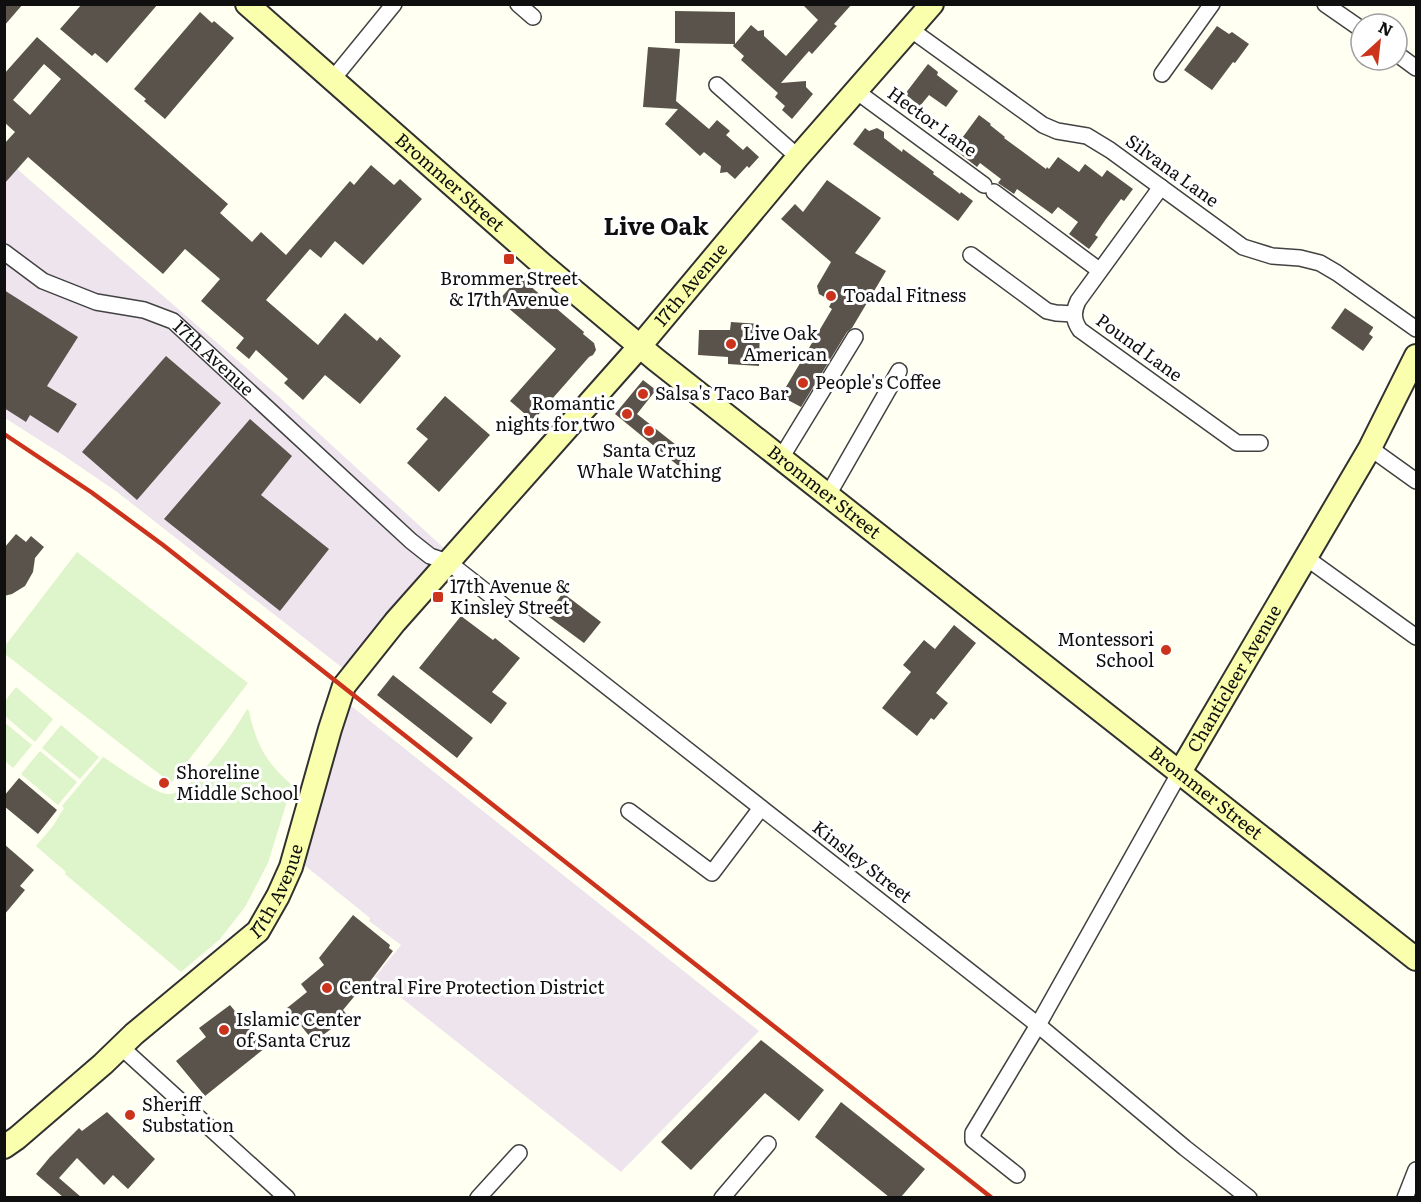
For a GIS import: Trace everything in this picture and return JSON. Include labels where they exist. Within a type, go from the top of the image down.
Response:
[{"type":"main road","name":"Brommer Street","points":[[247,4],[543,265],[640,346],[1416,959]]},
{"type":"main road","name":"17th Avenue","points":[[4,1147],[83,1081],[134,1034],[258,931],[291,867],[344,686],[395,622],[640,346],[798,157],[932,4]]},
{"type":"main road","name":"Chanticleer Avenue","points":[[1180,772],[1370,448],[1416,356]]},
{"type":"street","points":[[332,80],[394,4]]},
{"type":"street","points":[[518,4],[533,17]]},
{"type":"street","points":[[1162,74],[1212,4]]},
{"type":"street","points":[[1325,4],[1349,21]]},
{"type":"street","name":"Silvana Lane","points":[[910,30],[1035,120],[1057,130],[1094,140],[1244,247],[1272,256],[1312,261],[1329,267],[1416,329]]},
{"type":"street","points":[[717,85],[798,157]]},
{"type":"street","name":"Hector Lane","points":[[856,91],[1099,270]]},
{"type":"street","name":"Pound Lane","points":[[1161,187],[1078,301],[1074,314],[1076,325],[1237,443],[1260,443]]},
{"type":"street","name":"17th Avenue","points":[[4,252],[43,281],[96,302],[144,310],[173,321],[411,541],[430,556],[448,562]]},
{"type":"street","points":[[971,255],[1047,311],[1056,314],[1074,314]]},
{"type":"street","points":[[781,458],[855,337]]},
{"type":"street","points":[[828,495],[899,371]]},
{"type":"street","points":[[1370,448],[1416,481]]},
{"type":"street","points":[[1305,557],[1416,637]]},
{"type":"street","name":"Kinsley Street","points":[[448,562],[1038,1025],[1185,1148],[1249,1197]]},
{"type":"street","name":"Chanticleer Avenue","points":[[1017,1175],[973,1140],[973,1133],[1038,1025],[1180,772]]},
{"type":"street","points":[[629,811],[712,873],[761,808]]},
{"type":"street","points":[[121,1047],[287,1197]]},
{"type":"street","points":[[722,1197],[768,1144]]},
{"type":"street","points":[[478,1197],[519,1153]]},
{"type":"street","points":[[1405,1197],[1416,1170]]},
{"type":"shaded area","points":[[16,168],[276,394],[458,561],[358,680],[117,492],[5,418],[4,181]]},
{"type":"shaded area","points":[[345,701],[759,1031],[621,1172],[375,977],[401,945],[369,921],[370,918],[303,864]]},
{"type":"green space","points":[[77,552],[248,683],[171,783],[5,654],[5,646]]},
{"type":"green space","points":[[16,687],[53,719],[35,742],[5,716],[5,701]]},
{"type":"green space","points":[[247,709],[263,752],[275,769],[292,785],[268,863],[245,907],[220,939],[181,972],[65,874],[66,872],[36,846],[53,826],[64,808],[62,806],[103,757],[153,789],[167,794],[177,792],[188,785],[212,760]]},
{"type":"green space","points":[[4,722],[32,745],[13,768],[5,761]]},
{"type":"green space","points":[[61,725],[99,757],[80,779],[42,748]]},
{"type":"green space","points":[[40,751],[77,782],[58,805],[21,774]]},
{"type":"building","points":[[4,4],[23,4],[4,26]]},
{"type":"building","points":[[82,4],[158,4],[107,63],[95,53],[92,56],[60,29]]},
{"type":"building","points":[[802,4],[852,4],[834,24],[837,26],[812,54],[809,51],[781,83],[806,81],[806,87],[813,94],[792,119],[782,110],[785,106],[775,97],[778,93],[741,60],[744,56],[733,46],[734,44],[675,43],[675,11],[735,12],[735,44],[751,25],[758,31],[764,30],[764,36],[786,56],[818,20]]},
{"type":"building","points":[[200,12],[234,38],[165,119],[134,89]]},
{"type":"building","points":[[1217,26],[1229,34],[1232,32],[1249,44],[1212,90],[1184,70]]},
{"type":"building","points":[[37,37],[228,204],[220,213],[252,242],[261,232],[286,255],[350,181],[354,185],[371,165],[394,185],[400,179],[422,199],[363,265],[335,241],[321,258],[310,249],[266,300],[318,345],[345,313],[377,341],[380,337],[401,356],[360,404],[325,375],[303,400],[284,383],[288,379],[256,350],[249,359],[236,348],[244,338],[201,301],[220,279],[185,249],[163,274],[28,157],[4,184],[4,144],[15,132],[4,122],[4,74]],"holes":[[[44,64],[61,79],[30,115],[13,100]]]},
{"type":"building","points":[[648,47],[680,49],[676,101],[709,129],[717,120],[730,131],[726,135],[743,150],[747,146],[759,157],[735,179],[727,172],[720,173],[721,166],[704,152],[700,156],[665,124],[678,109],[643,107]]},
{"type":"building","points":[[928,64],[938,72],[937,75],[958,91],[946,107],[929,95],[920,106],[905,94]]},
{"type":"building","points":[[979,115],[1004,138],[1046,169],[1047,167],[1049,169],[1058,157],[1079,172],[1085,164],[1102,177],[1107,170],[1133,189],[1124,201],[1121,199],[1106,219],[1095,235],[1098,237],[1089,249],[1069,234],[1078,222],[1058,207],[1052,214],[1017,189],[1014,194],[998,183],[1001,179],[980,163],[977,167],[954,149]]},
{"type":"building","points":[[865,128],[869,131],[877,128],[884,132],[884,138],[902,152],[903,149],[934,172],[933,174],[973,201],[958,221],[853,144]]},
{"type":"building","points":[[827,180],[881,218],[855,253],[886,271],[801,407],[784,398],[783,392],[832,309],[829,307],[832,301],[819,294],[817,286],[831,262],[781,219],[795,204],[803,212]]},
{"type":"building","points":[[528,270],[536,277],[529,285],[584,332],[583,334],[594,343],[596,350],[532,420],[510,401],[556,349],[499,300]]},
{"type":"building","points":[[4,290],[78,337],[47,386],[77,404],[58,433],[30,415],[26,422],[4,408]]},
{"type":"building","points":[[1345,308],[1373,327],[1369,334],[1373,337],[1363,351],[1331,328]]},
{"type":"building","points":[[731,322],[760,324],[759,366],[728,364],[728,357],[698,355],[699,330],[730,330]]},
{"type":"building","points":[[166,356],[221,403],[137,500],[82,452]]},
{"type":"building","points":[[643,380],[656,390],[637,414],[690,456],[681,468],[615,414]]},
{"type":"building","points":[[445,396],[490,435],[439,492],[407,463],[428,439],[416,429]]},
{"type":"building","points":[[250,419],[292,456],[261,495],[329,549],[280,611],[164,519]]},
{"type":"building","points":[[16,534],[26,542],[31,536],[44,547],[35,558],[33,572],[25,586],[4,596],[4,548]]},
{"type":"building","points":[[563,593],[601,622],[584,643],[546,615]]},
{"type":"building","points":[[461,616],[520,658],[492,692],[507,703],[491,724],[419,668]]},
{"type":"building","points":[[954,625],[976,643],[936,693],[948,703],[934,720],[931,718],[917,736],[882,708],[911,672],[903,665],[924,640],[935,649]]},
{"type":"building","points":[[393,675],[473,738],[457,758],[377,695]]},
{"type":"building","points":[[19,778],[57,810],[38,834],[4,806],[4,796]]},
{"type":"building","points":[[4,844],[34,870],[20,886],[25,890],[4,915]]},
{"type":"building","points":[[353,915],[390,945],[389,948],[393,951],[365,988],[363,986],[343,1010],[348,1016],[314,1042],[287,1008],[307,992],[301,984],[324,965],[319,958]]},
{"type":"building","points":[[230,1005],[265,1048],[205,1096],[176,1061],[206,1037],[199,1028]]},
{"type":"building","points":[[761,1040],[824,1090],[799,1121],[765,1093],[691,1170],[661,1142]]},
{"type":"building","points":[[841,1102],[925,1169],[901,1197],[889,1197],[815,1137]]},
{"type":"building","points":[[107,1112],[155,1159],[128,1189],[113,1175],[104,1185],[77,1158],[59,1178],[81,1197],[63,1197],[36,1174],[79,1128],[82,1131]]},
{"type":"railway","points":[[4,434],[91,492],[163,545],[992,1198]]},
{"type":"place","name":"Brommer Street & 17th Avenue","points":[[509,259]]},
{"type":"place","name":"Toadal Fitness","points":[[831,296]]},
{"type":"place","name":"Live Oak American","points":[[731,344]]},
{"type":"place","name":"People's Coffee","points":[[803,383]]},
{"type":"place","name":"Salsa's Taco Bar","points":[[643,394]]},
{"type":"place","name":"Romantic nights for two","points":[[627,414]]},
{"type":"place","name":"Santa Cruz Whale Watching","points":[[649,431]]},
{"type":"place","name":"17th Avenue & Kinsley Street","points":[[438,597]]},
{"type":"place","name":"Montessori School","points":[[1166,650]]},
{"type":"place","name":"Shoreline Middle School","points":[[164,783]]},
{"type":"place","name":"Central Fire Protection District","points":[[327,988]]},
{"type":"place","name":"Islamic Center of Santa Cruz","points":[[224,1030]]},
{"type":"place","name":"Sheriff Substation","points":[[130,1115]]},
{"type":"district","name":"Live Oak","points":[[656,227]]}]
